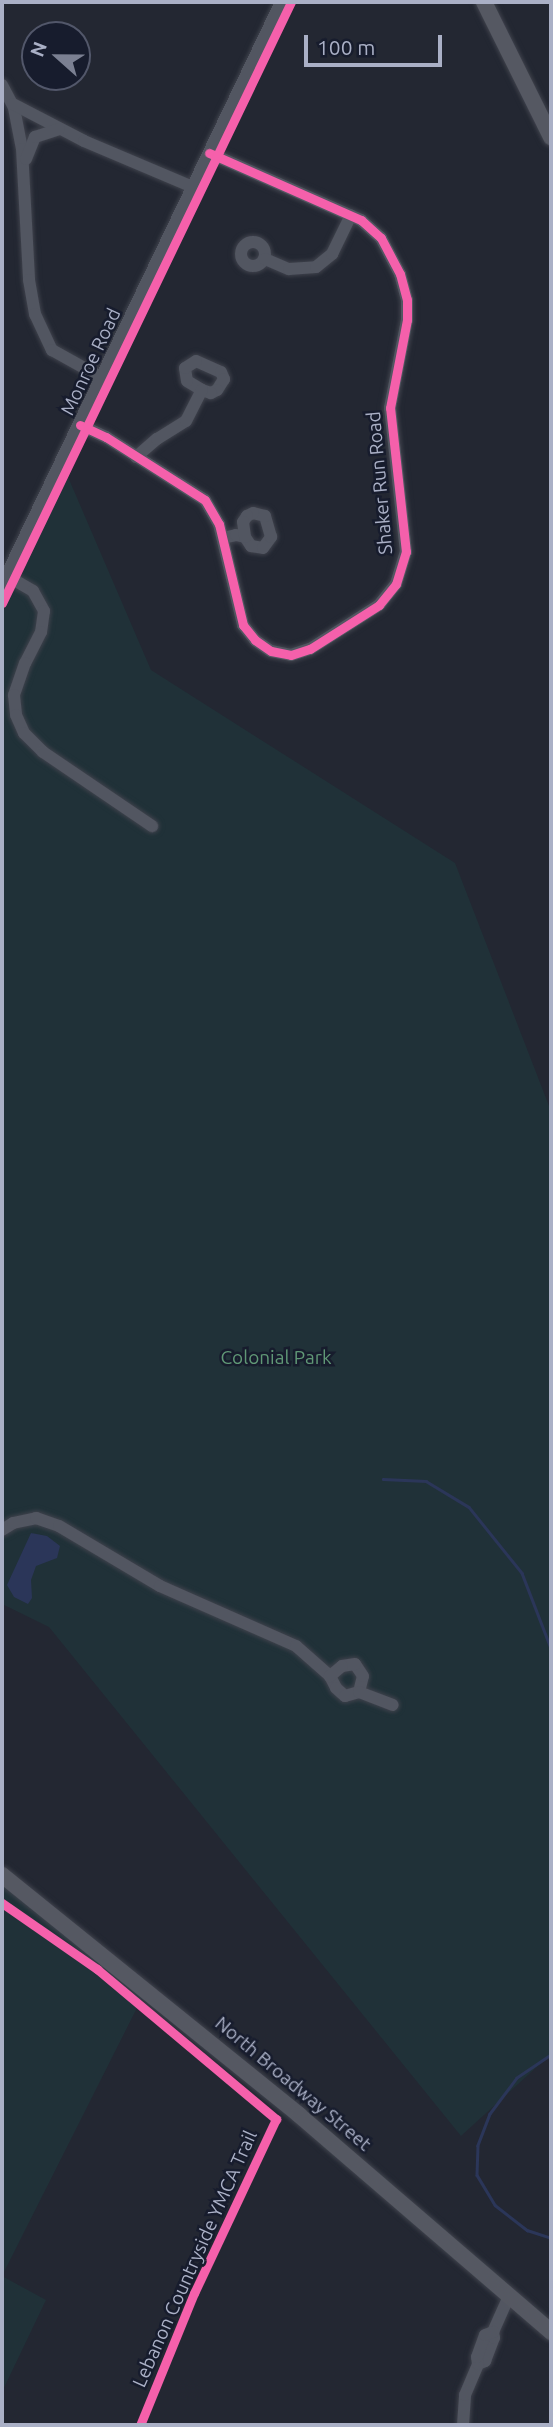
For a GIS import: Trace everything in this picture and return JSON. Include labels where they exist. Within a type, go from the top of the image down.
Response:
[{"type":"main road","points":[[484,2],[551,138]]},
{"type":"main road","name":"North Broadway Street","points":[[2,1875],[288,2107],[551,2332]]},
{"type":"street","name":"Monroe Road","points":[[4,577],[80,425],[281,2]]},
{"type":"street","points":[[2,85],[12,104],[25,170]]},
{"type":"street","points":[[12,104],[59,129],[193,187]]},
{"type":"street","points":[[59,129],[35,137],[27,150],[25,170],[31,301],[42,333],[57,355],[102,378]]},
{"type":"street","name":"Shaker Run Road","points":[[80,425],[200,495],[216,517],[223,538],[243,625],[260,645],[278,653],[290,654],[310,649],[363,617],[388,595],[401,572],[406,539],[390,408],[405,333],[407,300],[400,274],[380,238],[351,215],[209,153]]},
{"type":"street","points":[[265,259],[289,270],[316,267],[332,254],[351,215]]},
{"type":"street","points":[[136,457],[156,439],[186,421],[202,390]]},
{"type":"street","points":[[223,538],[246,537]]},
{"type":"street","points":[[2,560],[4,577],[33,592],[44,611],[41,632],[25,663],[14,695],[16,715],[24,733],[43,752],[152,826]]},
{"type":"street","points":[[2,1530],[13,1523],[36,1518],[59,1526],[160,1586],[296,1646],[330,1676],[336,1688],[345,1696],[359,1692],[393,1705]]},
{"type":"street","points":[[330,1676],[342,1666],[355,1664],[363,1676],[359,1692]]},
{"type":"street","points":[[463,2425],[466,2395],[478,2364],[477,2357],[485,2335],[493,2332],[509,2295]]},
{"type":"green space","name":"Colonial Park","points":[[62,463],[151,670],[455,863],[551,1111],[551,2054],[461,2136],[49,1627],[2,1604],[2,584]]},
{"type":"green space","points":[[2,1875],[146,1990],[2,2276]]},
{"type":"green space","points":[[2,2276],[46,2300],[2,2392]]},
{"type":"water","points":[[31,1533],[47,1536],[60,1546],[57,1558],[36,1566],[31,1580],[32,1598],[28,1604],[14,1597],[7,1585]]},
{"type":"waterway","points":[[383,1479],[426,1481],[469,1507],[522,1573],[551,1648]]},
{"type":"waterway","points":[[551,2055],[517,2078],[490,2114],[478,2146],[477,2175],[495,2205],[527,2230],[551,2238]]},
{"type":"cycle path","points":[[2,603],[291,2]]},
{"type":"cycle path","points":[[80,425],[106,437],[205,500],[219,524],[243,625],[255,640],[271,651],[291,655],[310,649],[379,605],[396,584],[406,552],[390,408],[407,320],[407,300],[400,274],[381,238],[361,220],[209,153]]},
{"type":"cycle path","name":"Lebanon Countryside YMCA Trail","points":[[2,1903],[97,1969],[276,2119],[194,2293],[140,2425]]}]
